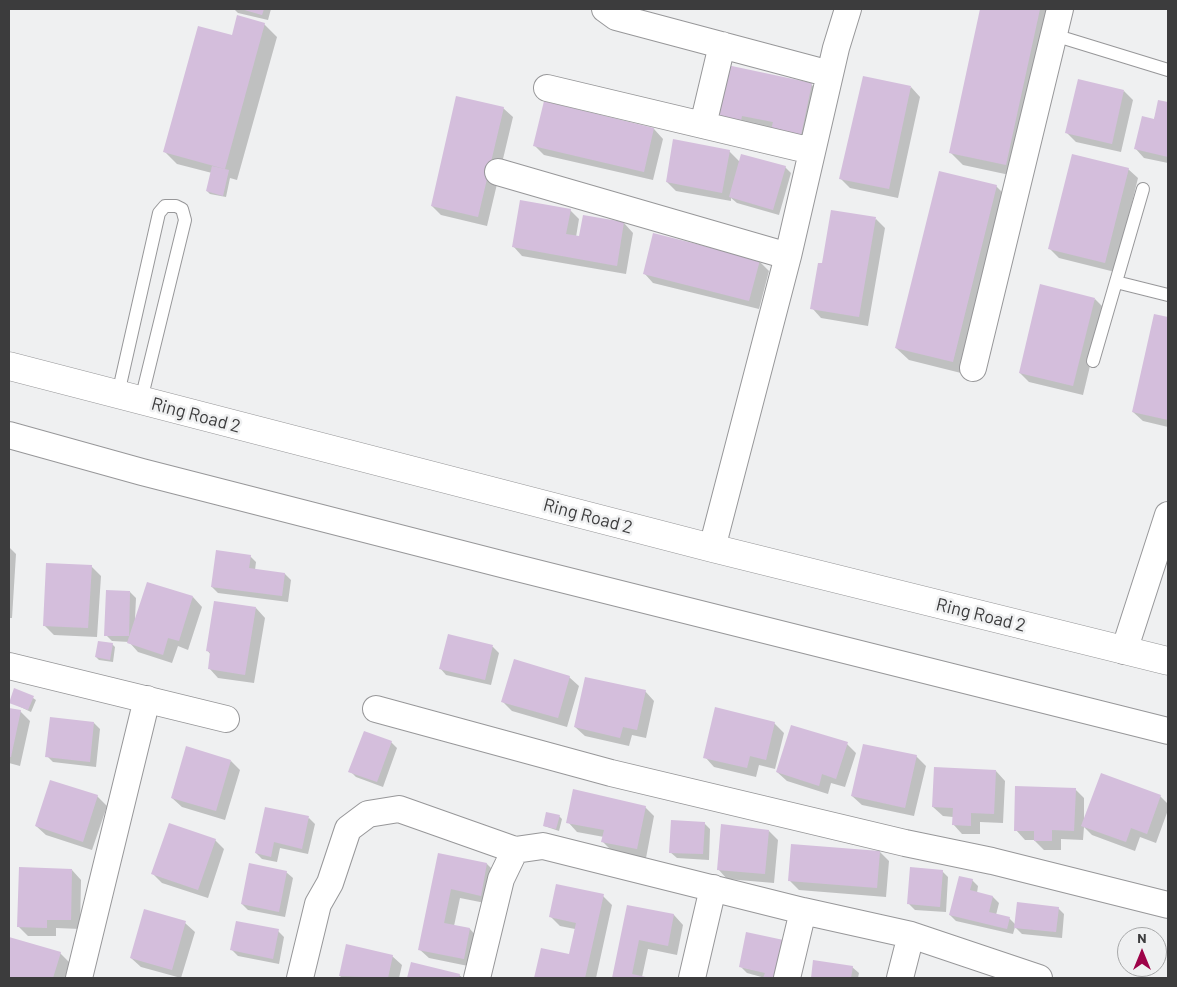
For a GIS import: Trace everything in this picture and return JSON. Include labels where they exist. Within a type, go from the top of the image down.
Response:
[{"type":"main road","name":"Ring Road 2","points":[[9,366],[712,548],[1168,661]]},
{"type":"street","points":[[605,9],[616,17],[830,74]]},
{"type":"street","points":[[712,548],[788,256],[830,74],[848,9]]},
{"type":"street","points":[[973,368],[1060,9]]},
{"type":"street","points":[[703,125],[722,45]]},
{"type":"street","points":[[547,88],[812,151]]},
{"type":"street","points":[[498,172],[788,256]]},
{"type":"street","points":[[9,434],[142,472],[1168,732]]},
{"type":"street","points":[[1124,650],[1168,515]]},
{"type":"street","points":[[9,666],[226,720]]},
{"type":"street","points":[[79,978],[147,699]]},
{"type":"street","points":[[376,709],[611,773],[905,843],[992,861],[1168,905]]},
{"type":"street","points":[[300,978],[318,904],[330,883],[348,829],[368,814],[399,809],[515,850],[543,846],[803,911],[911,935],[1039,978]]},
{"type":"street","points":[[477,978],[501,879],[515,850]]},
{"type":"street","points":[[692,978],[713,888]]},
{"type":"street","points":[[787,978],[803,911]]},
{"type":"street","points":[[900,978],[911,935]]},
{"type":"lane","points":[[1054,35],[1168,70]]},
{"type":"lane","points":[[1093,361],[1143,189]]},
{"type":"lane","points":[[165,206],[176,206],[182,209],[185,220],[130,397],[160,213],[165,206]]},
{"type":"lane","points":[[1116,282],[1168,295]]},
{"type":"building","points":[[241,9],[264,9],[262,15]]},
{"type":"building","points":[[980,9],[1040,9],[1006,165],[949,153]]},
{"type":"building","points":[[237,15],[265,23],[225,169],[163,152],[198,26],[232,35]]},
{"type":"building","points":[[727,65],[812,83],[799,145],[769,138],[773,122],[742,116],[739,129],[715,124]]},
{"type":"building","points":[[863,76],[911,86],[889,189],[839,179]]},
{"type":"building","points":[[1078,79],[1124,90],[1112,144],[1065,133]]},
{"type":"building","points":[[456,96],[504,107],[478,217],[431,206]]},
{"type":"building","points":[[1158,100],[1168,102],[1168,157],[1134,149],[1142,116],[1154,119]]},
{"type":"building","points":[[544,101],[654,128],[644,172],[533,146]]},
{"type":"building","points":[[673,139],[730,150],[722,193],[666,182]]},
{"type":"building","points":[[741,154],[786,166],[773,210],[729,197]]},
{"type":"building","points":[[1072,154],[1129,168],[1105,263],[1048,249]]},
{"type":"building","points":[[212,166],[229,170],[223,196],[206,191]]},
{"type":"building","points":[[939,171],[997,185],[953,362],[895,348]]},
{"type":"building","points":[[520,200],[571,209],[566,234],[579,236],[583,215],[624,222],[617,266],[512,247]]},
{"type":"building","points":[[831,210],[876,217],[859,317],[810,309],[818,263],[822,263]]},
{"type":"building","points":[[653,233],[760,260],[749,301],[643,274]]},
{"type":"building","points":[[1040,284],[1095,298],[1073,386],[1019,373]]},
{"type":"building","points":[[1154,314],[1168,317],[1168,420],[1132,412]]},
{"type":"building","points":[[216,550],[251,555],[249,568],[285,573],[282,596],[211,587]]},
{"type":"building","points":[[46,563],[92,565],[88,628],[43,626]]},
{"type":"building","points":[[147,582],[193,596],[179,641],[168,638],[163,655],[127,643]]},
{"type":"building","points":[[106,590],[130,591],[129,636],[104,636]]},
{"type":"building","points":[[214,601],[256,607],[245,675],[208,669],[210,652],[206,651]]},
{"type":"building","points":[[448,634],[493,645],[485,680],[439,669]]},
{"type":"building","points":[[98,641],[113,643],[110,660],[95,657]]},
{"type":"building","points":[[514,659],[570,676],[558,718],[501,702]]},
{"type":"building","points":[[585,677],[646,690],[637,730],[623,727],[620,738],[574,727]]},
{"type":"building","points":[[14,688],[34,696],[28,710],[9,703]]},
{"type":"building","points":[[715,707],[775,722],[766,760],[750,756],[747,768],[703,758]]},
{"type":"building","points":[[9,708],[21,710],[11,757],[9,757]]},
{"type":"building","points":[[50,717],[94,722],[90,762],[45,757]]},
{"type":"building","points":[[791,725],[848,742],[836,779],[822,774],[819,786],[776,772]]},
{"type":"building","points":[[364,731],[392,741],[377,782],[348,772]]},
{"type":"building","points":[[863,744],[917,755],[905,808],[851,796]]},
{"type":"building","points":[[186,746],[231,760],[216,811],[171,798]]},
{"type":"building","points":[[934,767],[996,770],[994,814],[971,813],[971,826],[952,825],[953,808],[932,807]]},
{"type":"building","points":[[1101,773],[1161,795],[1147,834],[1131,828],[1126,842],[1081,826]]},
{"type":"building","points":[[50,780],[98,795],[83,842],[35,826]]},
{"type":"building","points":[[1015,786],[1076,788],[1074,831],[1052,830],[1052,841],[1034,841],[1034,831],[1014,831]]},
{"type":"building","points":[[573,789],[646,806],[637,849],[601,842],[604,830],[566,823]]},
{"type":"building","points":[[265,807],[309,816],[302,849],[274,842],[271,857],[255,853]]},
{"type":"building","points":[[546,812],[560,815],[556,829],[543,826]]},
{"type":"building","points":[[671,820],[705,822],[703,854],[669,853]]},
{"type":"building","points":[[169,823],[216,839],[198,890],[151,874]]},
{"type":"building","points":[[721,824],[769,830],[765,874],[717,870]]},
{"type":"building","points":[[791,844],[880,851],[877,888],[788,881]]},
{"type":"building","points":[[438,853],[487,863],[481,896],[451,889],[444,923],[470,928],[464,959],[418,950]]},
{"type":"building","points":[[249,863],[287,871],[279,912],[241,904]]},
{"type":"building","points":[[19,867],[72,869],[71,920],[47,920],[47,928],[17,927]]},
{"type":"building","points":[[910,867],[943,870],[940,907],[907,904]]},
{"type":"building","points":[[959,876],[973,879],[970,890],[993,896],[989,912],[1010,917],[1007,929],[949,915]]},
{"type":"building","points":[[556,884],[604,894],[585,978],[534,978],[541,948],[569,954],[576,923],[549,917]]},
{"type":"building","points":[[1017,902],[1059,907],[1056,932],[1014,928]]},
{"type":"building","points":[[627,905],[674,914],[668,946],[639,940],[632,974],[650,978],[612,978]]},
{"type":"building","points":[[144,909],[186,921],[172,970],[130,958]]},
{"type":"building","points":[[236,921],[279,929],[273,959],[230,950]]},
{"type":"building","points":[[746,932],[793,942],[785,978],[763,978],[765,973],[739,967]]},
{"type":"building","points":[[9,937],[61,952],[53,978],[9,978]]},
{"type":"building","points":[[346,944],[393,955],[388,978],[339,976]]},
{"type":"building","points":[[813,960],[853,966],[851,978],[811,978]]},
{"type":"building","points":[[411,962],[460,974],[459,978],[407,978]]}]
